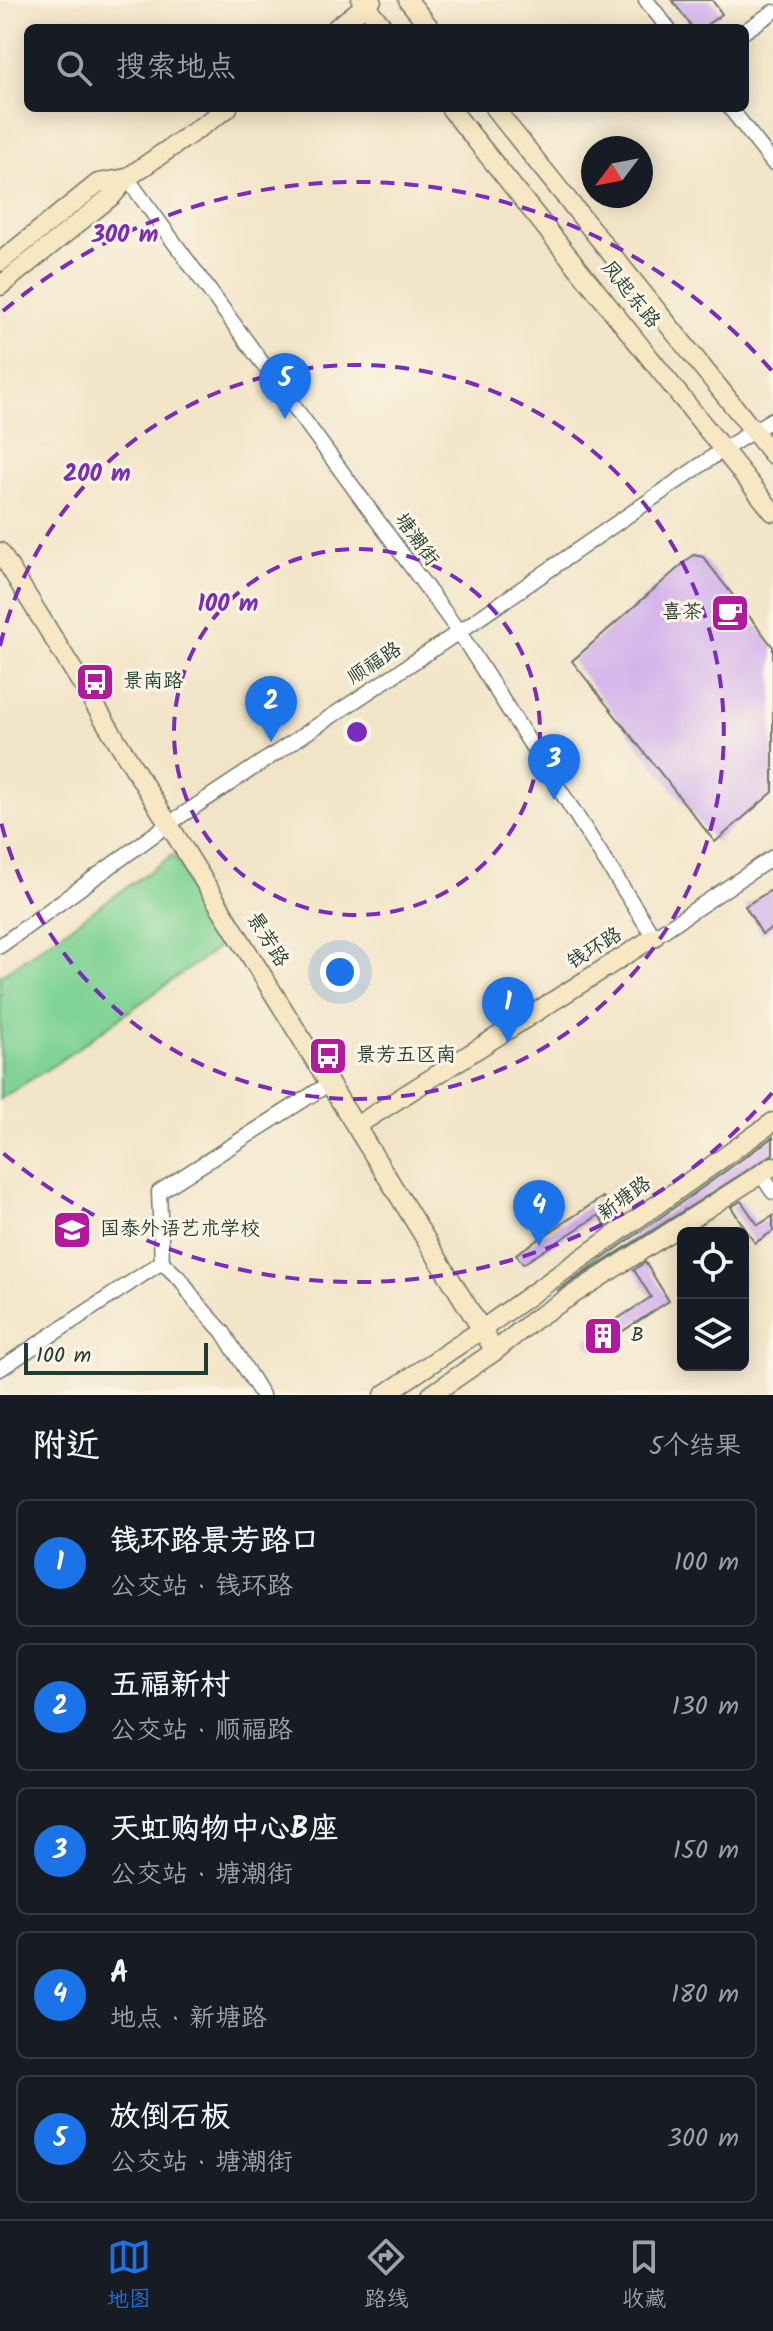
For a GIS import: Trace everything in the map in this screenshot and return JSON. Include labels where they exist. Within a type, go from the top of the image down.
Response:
[{"type":"main road","points":[[408,0],[427,24]]},
{"type":"main road","points":[[341,24],[366,2],[381,24]]},
{"type":"main road","points":[[0,286],[113,195],[127,178],[222,112]]},
{"type":"main road","name":"凤起东路","points":[[453,112],[773,512]]},
{"type":"main road","name":"凤起东路","points":[[497,112],[773,455]]},
{"type":"main road","points":[[0,262],[98,183],[127,178]]},
{"type":"main road","name":"景芳路","points":[[0,552],[495,1351]]},
{"type":"main road","name":"钱环路","points":[[356,1126],[654,937]]},
{"type":"main road","name":"新塘路","points":[[384,1395],[481,1330],[773,1122]]},
{"type":"main road","points":[[431,1395],[535,1319],[767,1170]]},
{"type":"street","points":[[646,0],[665,24]]},
{"type":"street","points":[[749,28],[773,12]]},
{"type":"street","points":[[733,112],[773,163]]},
{"type":"street","name":"塘潮街","points":[[127,178],[459,632],[654,937]]},
{"type":"street","name":"顺福路","points":[[0,946],[170,823],[773,419]]},
{"type":"street","name":"钱环路","points":[[654,937],[773,857]]},
{"type":"street","points":[[262,1395],[223,1332],[182,1281],[162,1262],[159,1192],[330,1083]]},
{"type":"street","points":[[767,1170],[773,1192]]},
{"type":"street","points":[[0,1369],[162,1262]]},
{"type":"green space","points":[[173,855],[227,941],[57,1063],[0,1099],[0,976]]},
{"type":"building","points":[[672,0],[712,0],[722,14],[708,24],[690,24]]},
{"type":"building","points":[[693,555],[703,557],[773,647],[773,792],[715,842],[572,661]]},
{"type":"building","points":[[773,889],[773,927],[762,934],[745,906]]},
{"type":"building","points":[[773,1137],[773,1154],[557,1291]]},
{"type":"building","points":[[603,1197],[617,1219],[606,1226],[599,1215],[523,1264],[516,1254]]},
{"type":"building","points":[[741,1201],[758,1225],[773,1216],[773,1231],[755,1243],[749,1234],[749,1227],[744,1227],[731,1207]]},
{"type":"building","points":[[645,1262],[669,1301],[592,1351],[585,1340],[651,1297],[634,1270]]},
{"type":"place","name":"放倒石板","points":[[285,419]]},
{"type":"place","name":"喜茶","points":[[730,613]]},
{"type":"place","name":"景南路","points":[[95,682]]},
{"type":"place","name":"五福新村","points":[[271,742]]},
{"type":"place","name":"天虹购物中心B座","points":[[554,800]]},
{"type":"place","name":"钱环路景芳路口","points":[[508,1043]]},
{"type":"place","name":"景芳五区南","points":[[328,1056]]},
{"type":"place","name":"国泰外语艺术学校","points":[[72,1230]]},
{"type":"place","name":"A","points":[[539,1246]]},
{"type":"place","name":"B","points":[[603,1336]]}]
